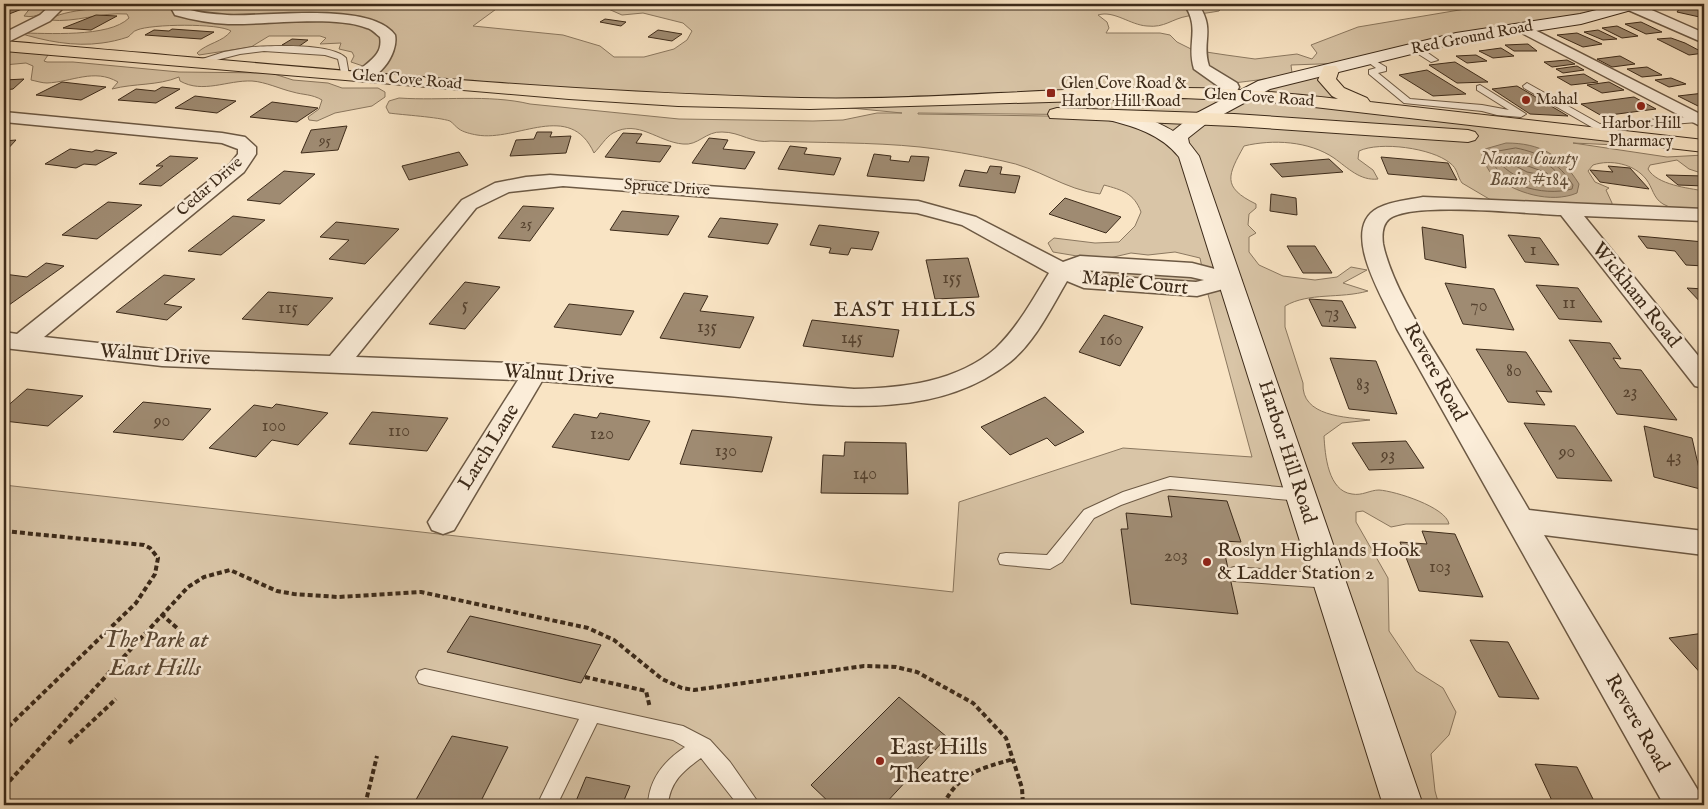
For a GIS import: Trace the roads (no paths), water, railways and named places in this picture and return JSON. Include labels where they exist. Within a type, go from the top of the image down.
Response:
[{"type":"main road","name":"Glen Cove Road","points":[[4,46],[648,100],[810,104],[1236,91],[1271,97],[1371,107],[1402,105],[1484,114],[1537,126],[1600,131],[1704,148]]},
{"type":"main road","points":[[1330,70],[1327,80],[1331,86],[1342,94],[1371,107]]},
{"type":"main road","name":"Glen Cove Road","points":[[810,104],[905,113],[1112,115],[1234,120],[1562,142],[1704,148]]},
{"type":"street","points":[[4,39],[45,18],[60,4]]},
{"type":"street","points":[[176,4],[180,12],[199,18],[311,8],[362,13],[374,18],[384,27],[389,42],[387,53],[382,59],[353,76]]},
{"type":"street","points":[[1191,4],[1202,20],[1202,31],[1198,45],[1202,69],[1236,91],[1179,134],[1194,145]]},
{"type":"street","points":[[1634,5],[1704,38]]},
{"type":"street","name":"Red Ground Road","points":[[1236,91],[1330,70],[1456,38],[1600,16],[1634,5]]},
{"type":"street","points":[[1523,28],[1701,121]]},
{"type":"street","name":"Red Ground Road","points":[[1271,97],[1307,74]]},
{"type":"street","points":[[1194,145],[1271,97]]},
{"type":"street","points":[[1112,115],[1148,124],[1194,145]]},
{"type":"street","name":"Cedar Drive","points":[[4,117],[222,138],[239,141],[247,147],[247,154],[237,168],[13,341]]},
{"type":"street","name":"Harbor Hill Road","points":[[1194,145],[1230,280],[1403,805]]},
{"type":"street","name":"Spruce Drive","points":[[338,364],[469,204],[495,189],[525,181],[562,180],[918,207],[969,221],[1062,271]]},
{"type":"street","name":"Revere Road","points":[[1685,805],[1409,329],[1372,245],[1373,226],[1377,218],[1399,207],[1424,204],[1704,215]]},
{"type":"street","name":"Wickham Road","points":[[1568,210],[1704,380]]},
{"type":"street","name":"Maple Court","points":[[1062,271],[1080,263],[1089,263],[1192,270],[1230,280]]},
{"type":"street","name":"Walnut Drive","points":[[13,341],[162,358],[536,372],[854,398],[891,398],[926,392],[966,378],[1004,354],[1027,326],[1062,271]]},
{"type":"street","name":"Larch Lane","points":[[443,522],[536,372]]},
{"type":"street","points":[[1519,520],[1704,543]]},
{"type":"lane","points":[[266,48],[278,41]]},
{"type":"lane","points":[[197,62],[233,52],[266,48],[338,55],[342,58],[353,76]]},
{"type":"lane","points":[[1415,48],[1434,60]]},
{"type":"lane","points":[[1369,60],[1383,69],[1372,72],[1402,105]]},
{"type":"lane","points":[[1527,86],[1600,131],[1701,121]]},
{"type":"lane","points":[[1480,88],[1537,126]]},
{"type":"lane","points":[[1484,114],[1497,112],[1521,114]]},
{"type":"lane","points":[[1006,559],[1050,562],[1059,555],[1089,514],[1155,485],[1170,483],[1302,495]]},
{"type":"lane","points":[[1234,574],[1329,582]]},
{"type":"lane","points":[[425,677],[676,732],[703,746],[723,768],[750,805]]},
{"type":"lane","points":[[547,805],[592,714]]},
{"type":"lane","points":[[658,805],[659,791],[673,766],[703,746]]},
{"type":"water","name":"Nassau County Basin #184","points":[[1506,143],[1529,145],[1557,158],[1565,165],[1579,184],[1577,193],[1556,197],[1533,195],[1511,187],[1493,175],[1486,166],[1482,155],[1485,149]]},
{"type":"place","name":"Glen Cove Road & Harbor Hill Road","points":[[1051,93]]},
{"type":"place","name":"Mahal","points":[[1526,100]]},
{"type":"place","name":"Harbor Hill Pharmacy","points":[[1641,106]]},
{"type":"place","name":"Roslyn Highlands Hook & Ladder Station 2","points":[[1207,562]]},
{"type":"place","name":"East Hills Theatre","points":[[880,761]]},
{"type":"district","name":"EAST HILLS","points":[[905,310]]},
{"type":"park label","name":"The Park at East Hills","points":[[155,654]]}]
